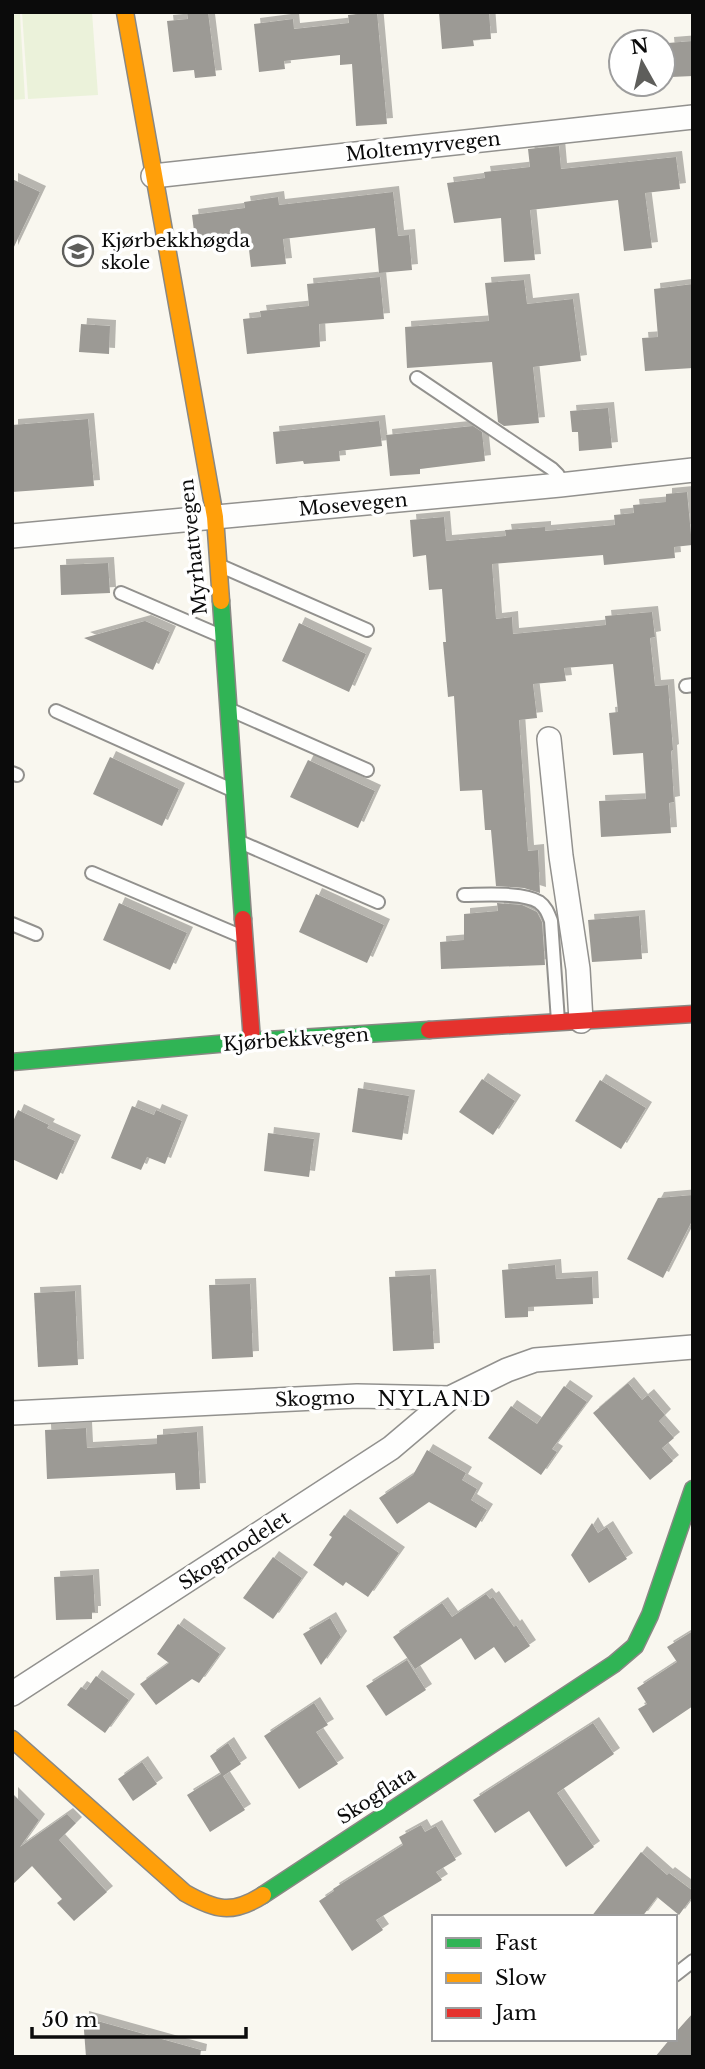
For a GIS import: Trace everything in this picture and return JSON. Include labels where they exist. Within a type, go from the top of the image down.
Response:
[{"type":"street","name":"Myrhattvegen","points":[[125,12],[215,517],[252,1041]]},
{"type":"street","name":"Moltemyrvegen","points":[[153,176],[693,117]]},
{"type":"street","name":"Mosevegen","points":[[12,536],[560,485],[693,470]]},
{"type":"street","points":[[549,739],[561,856],[578,969],[570,1022]]},
{"type":"street","name":"Kjørbekkvegen","points":[[12,1062],[252,1041],[693,1014]]},
{"type":"street","name":"Skogmo","points":[[12,1413],[357,1396],[450,1398],[507,1370],[535,1360],[693,1347]]},
{"type":"street","name":"Skogmodelet","points":[[12,1693],[391,1448],[450,1398]]},
{"type":"street","name":"Skogflata","points":[[12,1740],[185,1893],[212,1909],[235,1909],[256,1899],[614,1664],[635,1646],[650,1615],[693,1489]]},
{"type":"lane","points":[[417,378],[552,469],[558,475],[560,485]]},
{"type":"lane","points":[[218,565],[367,630]]},
{"type":"lane","points":[[121,593],[223,637]]},
{"type":"lane","points":[[229,709],[368,770]]},
{"type":"lane","points":[[56,711],[234,791]]},
{"type":"lane","points":[[238,842],[378,902]]},
{"type":"lane","points":[[92,873],[245,937]]},
{"type":"lane","points":[[464,895],[526,897],[539,902],[547,910],[570,1022]]},
{"type":"lane","points":[[12,924],[36,934]]},
{"type":"lane","points":[[677,1973],[693,1961]]},
{"type":"green space","points":[[22,12],[92,12],[98,95],[28,99]]},
{"type":"green space","points":[[20,14],[25,99],[12,100],[12,15]]},
{"type":"building","points":[[187,12],[208,12],[216,76],[195,78],[194,70],[173,72],[167,21],[188,19]]},
{"type":"building","points":[[377,12],[387,124],[356,126],[352,64],[340,65],[340,55],[284,61],[285,69],[259,72],[254,24],[293,19],[294,29],[349,23],[348,15]]},
{"type":"building","points":[[439,12],[489,12],[491,39],[473,40],[474,46],[442,49]]},
{"type":"building","points":[[693,41],[693,76],[677,77],[677,42]]},
{"type":"building","points":[[559,146],[561,169],[676,157],[680,189],[645,193],[652,248],[624,251],[618,200],[530,210],[535,260],[504,262],[501,218],[454,223],[447,183],[485,178],[484,172],[530,167],[528,149]]},
{"type":"building","points":[[12,179],[40,192],[12,251]]},
{"type":"building","points":[[393,192],[398,236],[409,235],[412,270],[379,273],[375,228],[283,239],[286,264],[251,267],[248,241],[196,247],[192,215],[245,208],[244,202],[278,197],[279,205]]},
{"type":"building","points":[[380,277],[384,319],[319,324],[320,347],[247,354],[243,319],[261,317],[260,311],[309,306],[307,284]]},
{"type":"building","points":[[524,280],[527,304],[573,299],[581,361],[533,367],[539,423],[504,426],[498,422],[492,362],[407,368],[405,327],[489,321],[485,283]]},
{"type":"building","points":[[693,284],[693,368],[645,371],[642,338],[658,337],[654,289]]},
{"type":"building","points":[[81,324],[110,326],[109,354],[79,352]]},
{"type":"building","points":[[608,408],[612,448],[579,451],[578,432],[572,432],[570,411]]},
{"type":"building","points":[[88,419],[94,486],[12,492],[12,425]]},
{"type":"building","points":[[379,421],[382,446],[339,451],[340,461],[276,464],[273,432]]},
{"type":"building","points":[[473,426],[482,432],[485,461],[420,469],[420,474],[390,476],[386,435]]},
{"type":"building","points":[[687,492],[692,545],[674,547],[675,558],[604,565],[603,555],[492,564],[496,619],[512,617],[513,634],[606,625],[605,616],[652,612],[655,637],[650,638],[655,686],[668,685],[674,802],[669,803],[671,833],[601,837],[599,801],[646,799],[643,753],[613,755],[609,713],[618,712],[613,664],[564,668],[566,681],[533,684],[537,718],[519,720],[528,851],[538,850],[540,893],[524,888],[496,886],[491,830],[485,830],[482,790],[460,791],[454,696],[448,697],[443,642],[446,642],[442,589],[429,590],[426,555],[413,557],[410,520],[444,517],[446,541],[506,536],[505,530],[545,527],[545,531],[615,525],[614,515],[634,513],[633,505],[666,502],[666,494]]},
{"type":"building","points":[[108,563],[110,593],[61,595],[60,565]]},
{"type":"building","points":[[145,621],[170,632],[153,670],[84,638]]},
{"type":"building","points":[[299,623],[366,654],[349,692],[282,661]]},
{"type":"building","points":[[110,757],[179,789],[162,826],[93,794]]},
{"type":"building","points":[[308,760],[375,791],[358,828],[290,797]]},
{"type":"building","points":[[316,894],[384,925],[367,963],[299,932]]},
{"type":"building","points":[[119,903],[187,933],[170,970],[103,940]]},
{"type":"building","points":[[497,903],[522,905],[537,912],[542,922],[545,965],[441,969],[440,942],[464,940],[464,914],[498,911]]},
{"type":"building","points":[[639,916],[642,959],[592,962],[588,920]]},
{"type":"building","points":[[482,1079],[515,1101],[493,1135],[459,1112]]},
{"type":"building","points":[[600,1080],[646,1108],[621,1149],[575,1121]]},
{"type":"building","points":[[358,1088],[409,1096],[402,1140],[352,1132]]},
{"type":"building","points":[[132,1106],[154,1115],[156,1110],[182,1121],[165,1164],[147,1157],[141,1170],[111,1158]]},
{"type":"building","points":[[18,1110],[75,1141],[57,1180],[12,1159],[12,1124]]},
{"type":"building","points":[[268,1133],[314,1139],[309,1177],[264,1171]]},
{"type":"building","points":[[693,1195],[693,1219],[663,1278],[627,1259],[658,1198]]},
{"type":"building","points":[[555,1265],[556,1279],[592,1277],[593,1304],[528,1307],[528,1317],[505,1318],[502,1270]]},
{"type":"building","points":[[430,1275],[434,1349],[393,1351],[389,1277]]},
{"type":"building","points":[[250,1284],[253,1357],[212,1359],[209,1285]]},
{"type":"building","points":[[75,1291],[78,1365],[38,1367],[34,1293]]},
{"type":"building","points":[[628,1383],[642,1400],[648,1395],[665,1415],[659,1421],[674,1438],[662,1448],[673,1461],[650,1480],[593,1413]]},
{"type":"building","points":[[564,1386],[587,1402],[552,1449],[557,1452],[541,1475],[488,1438],[511,1406],[537,1424]]},
{"type":"building","points":[[86,1428],[87,1448],[157,1444],[157,1435],[197,1432],[200,1489],[176,1490],[175,1473],[47,1479],[45,1430]]},
{"type":"building","points":[[427,1450],[466,1473],[462,1480],[477,1489],[471,1500],[487,1510],[476,1528],[429,1502],[397,1524],[379,1498],[413,1475]]},
{"type":"building","points":[[344,1515],[399,1553],[368,1597],[346,1582],[343,1586],[313,1565],[332,1537],[329,1535]]},
{"type":"building","points":[[592,1523],[598,1533],[607,1527],[627,1559],[589,1583],[571,1555]]},
{"type":"building","points":[[273,1557],[302,1578],[273,1619],[243,1598]]},
{"type":"building","points":[[93,1575],[95,1612],[92,1612],[92,1619],[56,1620],[54,1577]]},
{"type":"building","points":[[486,1594],[490,1599],[493,1597],[530,1646],[505,1663],[494,1647],[475,1660],[461,1638],[415,1669],[393,1637],[442,1603],[452,1617]]},
{"type":"building","points":[[330,1618],[341,1637],[321,1665],[303,1634]]},
{"type":"building","points":[[178,1624],[220,1654],[199,1683],[192,1679],[156,1705],[140,1684],[169,1663],[157,1654]]},
{"type":"building","points":[[693,1631],[693,1706],[653,1733],[638,1709],[647,1704],[637,1688],[677,1662],[667,1647]]},
{"type":"building","points":[[407,1660],[426,1690],[386,1716],[366,1686]]},
{"type":"building","points":[[96,1676],[129,1700],[105,1733],[67,1705],[81,1687],[86,1690]]},
{"type":"building","points":[[314,1703],[328,1725],[316,1732],[338,1764],[299,1789],[264,1736]]},
{"type":"building","points":[[593,1723],[614,1754],[557,1793],[594,1847],[566,1867],[529,1811],[495,1833],[473,1800]]},
{"type":"building","points":[[228,1743],[241,1764],[223,1776],[245,1810],[210,1832],[187,1795],[221,1774],[210,1756]]},
{"type":"building","points":[[142,1762],[157,1784],[133,1801],[118,1779]]},
{"type":"building","points":[[12,1793],[39,1820],[20,1847],[67,1814],[76,1823],[59,1840],[107,1892],[74,1921],[57,1903],[62,1899],[32,1866],[12,1885]]},
{"type":"building","points":[[421,1825],[425,1832],[436,1826],[456,1860],[436,1872],[442,1880],[376,1920],[383,1930],[352,1951],[319,1901],[334,1891],[333,1889],[403,1845],[399,1837]]},
{"type":"building","points":[[641,1852],[667,1875],[669,1873],[693,1891],[693,1896],[679,1915],[657,1897],[644,1915],[593,1915]]},
{"type":"building","points":[[693,2013],[693,2057],[655,2057],[668,2041],[677,2041],[677,2031]]},
{"type":"building","points":[[83,2017],[201,2050],[200,2057],[86,2057]]},
{"type":"traffic: fast","points":[[221,601],[243,919]]},
{"type":"traffic: fast","points":[[12,1062],[252,1041],[429,1030]]},
{"type":"traffic: fast","points":[[263,1895],[614,1664],[635,1646],[650,1615],[693,1489]]},
{"type":"traffic: slow","points":[[125,12],[215,517],[221,601]]},
{"type":"traffic: slow","points":[[12,1739],[185,1893],[205,1903],[224,1908],[242,1906],[263,1895]]},
{"type":"traffic: jam","points":[[243,919],[252,1041]]},
{"type":"traffic: jam","points":[[429,1030],[693,1014]]},
{"type":"place","name":"Kjørbekkhøgda skole","points":[[78,251]]},
{"type":"district","name":"NYLAND","points":[[435,1399]]}]
